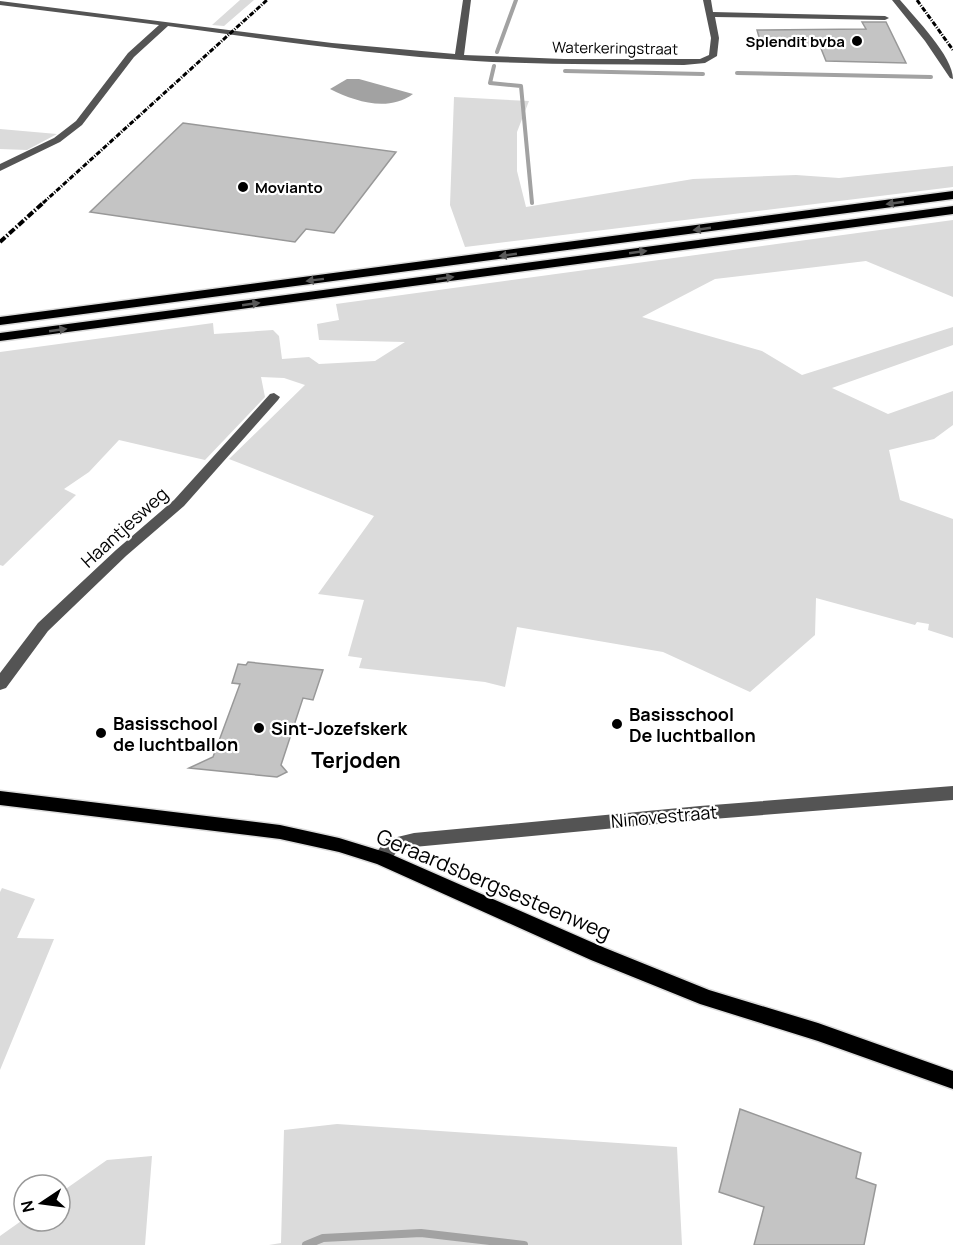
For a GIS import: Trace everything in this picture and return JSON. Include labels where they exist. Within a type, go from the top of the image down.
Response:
[{"type":"highway","points":[[0,321],[953,195]]},
{"type":"highway","points":[[0,337],[953,210]]},
{"type":"main road","name":"Geraardsbergsesteenweg","points":[[0,798],[280,832],[339,844],[382,858],[598,954],[707,998],[818,1032],[953,1080]]},
{"type":"street","points":[[459,57],[467,0]]},
{"type":"street","name":"Waterkeringstraat","points":[[0,3],[337,46],[459,57],[702,61],[713,56],[715,51],[707,0]]},
{"type":"street","points":[[896,0],[928,39],[953,76]]},
{"type":"street","points":[[710,14],[885,18]]},
{"type":"street","points":[[0,168],[57,140],[79,123],[131,55],[166,23]]},
{"type":"street","name":"Haantjesweg","points":[[0,684],[44,627],[121,554],[180,503],[274,397]]},
{"type":"street","name":"Ninovestraat","points":[[382,858],[392,845],[414,840],[700,813],[953,793]]},
{"type":"shaded area","points":[[240,0],[254,0],[224,26],[212,25]]},
{"type":"shaded area","points":[[347,79],[359,79],[413,94],[393,103],[383,104],[350,98],[330,89]]},
{"type":"shaded area","points":[[454,97],[529,101],[517,132],[517,171],[526,207],[693,179],[796,175],[839,178],[953,166],[953,187],[465,247],[450,205]]},
{"type":"shaded area","points":[[0,129],[57,134],[27,150],[0,149]]},
{"type":"shaded area","points":[[953,220],[953,297],[866,261],[715,279],[642,317],[762,351],[802,375],[953,327],[953,345],[832,388],[888,414],[953,391],[953,425],[934,439],[889,450],[900,500],[953,519],[953,638],[928,630],[929,624],[917,622],[915,625],[816,598],[815,635],[750,692],[663,652],[517,627],[505,687],[485,682],[359,668],[362,658],[348,656],[364,600],[318,594],[374,516],[229,459],[305,385],[284,378],[261,377],[265,397],[205,460],[119,440],[89,472],[64,489],[76,495],[3,566],[0,565],[0,352],[213,323],[214,334],[273,330],[279,336],[282,359],[309,357],[319,364],[375,361],[405,342],[319,340],[317,324],[339,320],[336,304]]},
{"type":"shaded area","points":[[2,888],[35,899],[17,938],[54,939],[0,1070],[0,892]]},
{"type":"shaded area","points":[[337,1124],[677,1147],[682,1245],[269,1245],[281,1243],[284,1130]]},
{"type":"shaded area","points":[[152,1156],[145,1245],[0,1245],[0,1236],[12,1228],[12,1233],[72,1233],[72,1185],[107,1160]]},
{"type":"building","name":"Splendit bvba","points":[[862,22],[886,22],[906,63],[826,61],[820,46],[761,44],[757,30],[866,29]]},
{"type":"building","name":"Movianto","points":[[183,123],[396,152],[334,233],[306,229],[295,242],[90,212]]},
{"type":"building","name":"Sint-Jozefskerk","points":[[248,662],[323,670],[313,700],[303,698],[281,765],[287,772],[277,777],[189,768],[213,757],[240,684],[232,683],[238,664],[246,665]]},
{"type":"building","points":[[740,1109],[861,1153],[856,1178],[876,1185],[864,1245],[754,1245],[764,1207],[719,1192]]},
{"type":"waterway","points":[[497,52],[516,0]]},
{"type":"waterway","points":[[494,66],[490,83],[521,86],[532,203]]},
{"type":"waterway","points":[[565,71],[703,74]]},
{"type":"waterway","points":[[737,73],[931,77]]},
{"type":"waterway","points":[[306,1245],[323,1238],[421,1233],[524,1245]]},
{"type":"railway","points":[[43,203],[267,0]]},
{"type":"railway","points":[[917,0],[953,50]]},
{"type":"railway","points":[[0,242],[44,202]]},
{"type":"place","name":"Splendit bvba","points":[[857,41]]},
{"type":"place","name":"Movianto","points":[[243,187]]},
{"type":"place","name":"Basisschool De luchtballon","points":[[617,724]]},
{"type":"place","name":"Sint-Jozefskerk","points":[[259,728]]},
{"type":"place","name":"Basisschool de luchtballon","points":[[101,733]]},
{"type":"district","name":"Terjoden","points":[[356,760]]}]
